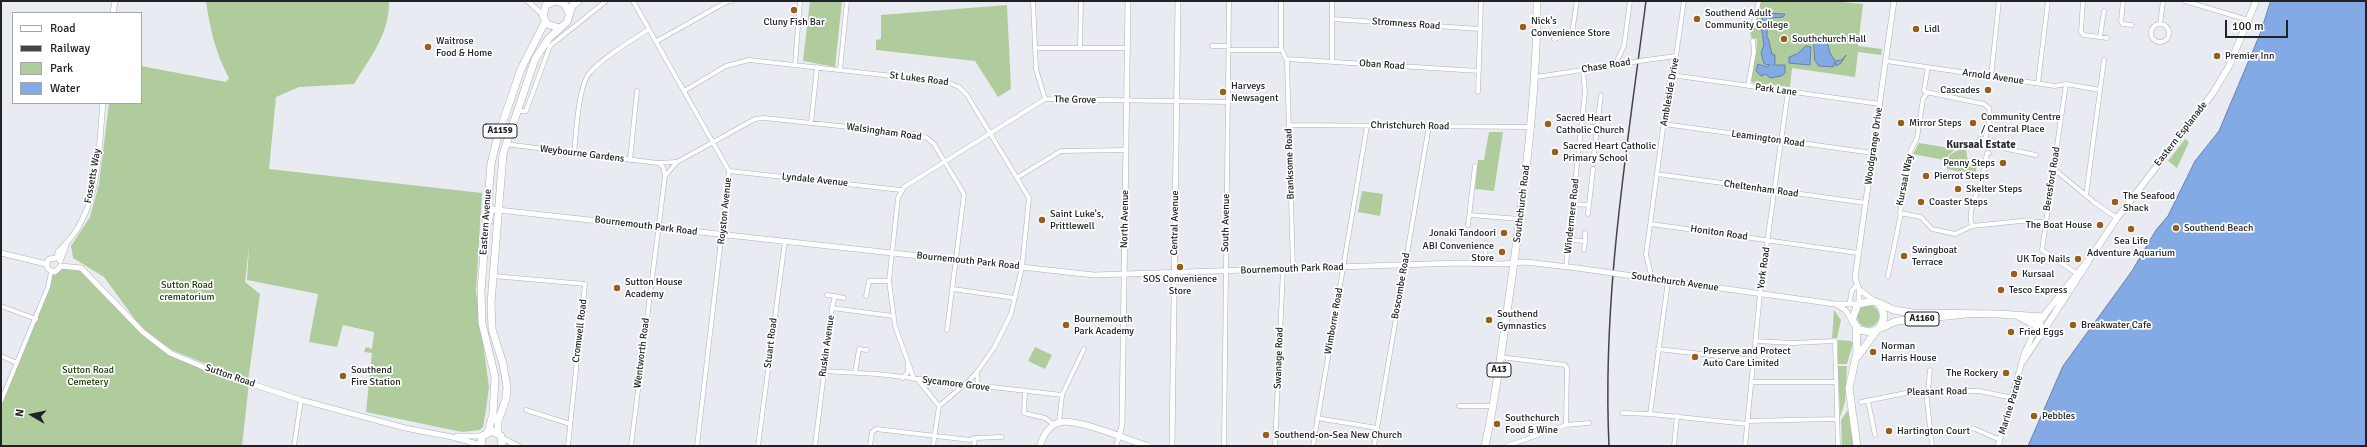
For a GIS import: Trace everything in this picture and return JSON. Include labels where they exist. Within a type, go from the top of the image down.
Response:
[{"type":"main road","points":[[547,4],[556,1],[566,5],[570,13]]},
{"type":"main road","name":"Eastern Avenue","points":[[502,446],[498,421],[506,399],[507,387],[504,364],[492,324],[492,276],[496,210],[505,144],[537,55],[559,28],[567,22],[570,13],[578,1]]},
{"type":"main road","name":"Southchurch Road","points":[[1485,446],[1493,406],[1532,127],[1536,77],[1537,1]]},
{"type":"main road","name":"Eastern Esplanade","points":[[2039,321],[2076,273],[2090,258],[2117,218],[2222,80],[2256,1]]},
{"type":"main road","name":"Eastern Avenue","points":[[481,445],[493,414],[495,377],[482,323],[481,290],[485,248],[487,199],[491,164],[497,139],[525,59],[542,32],[547,4]]},
{"type":"main road","points":[[544,19],[552,27],[559,28]]},
{"type":"main road","name":"Eastern Esplanade","points":[[2040,336],[2086,268],[2090,258]]},
{"type":"main road","points":[[2076,273],[2079,274],[2086,268]]},
{"type":"main road","points":[[1856,358],[1883,322],[1883,314],[1876,303]]},
{"type":"main road","name":"Southchurch Avenue","points":[[1858,304],[1876,303],[1914,313],[1999,314],[2018,316],[2039,321]]},
{"type":"main road","points":[[1857,446],[1849,388],[1856,358],[1856,327],[1852,320],[1858,304]]},
{"type":"main road","name":"Eastern Esplanade","points":[[2039,321],[2060,305]]},
{"type":"main road","name":"Southchurch Avenue","points":[[1856,327],[1868,333],[1897,321],[1967,314]]},
{"type":"main road","points":[[1040,446],[1043,436],[1057,424],[1075,422],[1148,446]]},
{"type":"main road","points":[[485,434],[500,435]]},
{"type":"street","points":[[113,12],[115,1]]},
{"type":"street","points":[[529,1],[536,4],[547,4]]},
{"type":"street","points":[[529,1],[544,19]]},
{"type":"street","points":[[517,111],[526,111],[550,46],[606,1]]},
{"type":"street","name":"Royston Avenue","points":[[633,1],[729,171],[697,446]]},
{"type":"street","points":[[656,41],[728,1],[732,1]]},
{"type":"street","points":[[795,65],[800,1]]},
{"type":"street","points":[[840,70],[847,1]]},
{"type":"street","points":[[1033,1],[1037,74],[1045,99]]},
{"type":"street","points":[[1080,48],[1081,1]]},
{"type":"street","name":"North Avenue","points":[[1119,437],[1122,425],[1128,1]]},
{"type":"street","name":"Central Avenue","points":[[1172,446],[1178,1]]},
{"type":"street","name":"South Avenue","points":[[1224,446],[1230,1]]},
{"type":"street","points":[[1281,1],[1282,50],[1286,59]]},
{"type":"street","points":[[1332,1],[1332,62]]},
{"type":"street","points":[[1478,92],[1481,1]]},
{"type":"street","points":[[1554,38],[1572,33],[1577,1]]},
{"type":"street","points":[[1615,65],[1624,46],[1630,1]]},
{"type":"street","name":"Ambleside Drive","points":[[1652,278],[1646,258],[1671,75],[1676,56],[1684,1]]},
{"type":"street","points":[[1753,25],[1759,1]]},
{"type":"street","name":"Woodgrange Drive","points":[[1858,304],[1858,287],[1855,278],[1894,1]]},
{"type":"street","points":[[1991,77],[1999,1]]},
{"type":"street","points":[[2038,83],[2048,1]]},
{"type":"street","points":[[2083,1],[2081,32],[2084,35],[2107,38]]},
{"type":"street","points":[[2123,1],[2121,22],[2123,24],[2132,25]]},
{"type":"street","points":[[2160,24],[2163,1]]},
{"type":"street","points":[[2185,1],[2248,20]]},
{"type":"street","points":[[2100,37],[2104,11]]},
{"type":"street","name":"Stromness Road","points":[[1332,19],[1480,30]]},
{"type":"street","points":[[2160,24],[2167,28],[2168,34],[2164,41],[2158,42],[2153,39],[2151,31],[2154,26],[2160,24]]},
{"type":"street","points":[[574,154],[580,105],[587,76],[603,61],[649,29]]},
{"type":"street","points":[[1748,86],[1754,52],[1753,41]]},
{"type":"street","points":[[1212,46],[1282,50]]},
{"type":"street","points":[[1035,48],[1127,48]]},
{"type":"street","name":"Chase Road","points":[[1536,77],[1676,56]]},
{"type":"street","name":"Oban Road","points":[[1286,59],[1479,71]]},
{"type":"street","name":"Branksome Road","points":[[1286,59],[1293,269]]},
{"type":"street","name":"St Lukes Road","points":[[684,91],[738,62],[756,60],[947,82],[956,85],[967,95],[1018,177],[1029,198],[1022,267],[1015,298],[1004,330],[977,372],[939,406]]},
{"type":"street","points":[[2086,196],[2104,60]]},
{"type":"street","name":"Arnold Avenue","points":[[1886,61],[2055,86],[2066,84],[2100,90]]},
{"type":"street","points":[[811,123],[817,67]]},
{"type":"street","name":"Kursaal Way","points":[[1928,67],[1924,90],[1927,93],[1923,99],[1917,138],[1909,154],[1899,209],[1901,213],[1922,217],[1932,229],[1955,234],[1972,226],[2007,221],[2045,222]]},
{"type":"street","name":"Windermere Road","points":[[1566,266],[1585,92],[1583,70]]},
{"type":"street","name":"Park Lane","points":[[1671,75],[1880,104]]},
{"type":"street","name":"Beresford Road","points":[[2066,84],[2042,250],[2076,273]]},
{"type":"street","points":[[630,160],[637,91]]},
{"type":"street","name":"York Road","points":[[1745,446],[1760,294],[1788,91]]},
{"type":"street","points":[[1927,93],[1986,105],[1990,114],[1985,140]]},
{"type":"street","points":[[1588,214],[1601,95]]},
{"type":"street","name":"The Grove","points":[[901,190],[990,132],[1045,99],[1228,102]]},
{"type":"street","name":"Fossetts Way","points":[[60,262],[58,252],[67,243],[82,221],[89,205],[94,182],[103,104]]},
{"type":"street","name":"Walsingham Road","points":[[713,141],[758,118],[920,135],[931,141],[945,161],[964,194],[957,260],[947,330]]},
{"type":"street","name":"Leamington Road","points":[[1664,124],[1873,153]]},
{"type":"street","name":"Christchurch Road","points":[[1289,125],[1532,127]]},
{"type":"street","name":"Wimborne Road","points":[[1313,446],[1367,126]]},
{"type":"street","name":"Boscombe Road","points":[[1374,446],[1429,126]]},
{"type":"street","points":[[1582,126],[1597,127]]},
{"type":"street","points":[[1980,138],[1999,142],[2007,149],[2036,155]]},
{"type":"street","points":[[665,176],[677,162],[713,141]]},
{"type":"street","name":"Weybourne Gardens","points":[[505,144],[574,154],[658,163],[670,164],[677,162]]},
{"type":"street","points":[[1018,177],[1061,151],[1126,150]]},
{"type":"street","points":[[1972,226],[1971,220],[1976,192],[1982,182],[1986,158],[1989,153]]},
{"type":"street","points":[[1980,157],[1986,158]]},
{"type":"street","points":[[658,163],[663,167],[665,176]]},
{"type":"street","points":[[1468,224],[1475,166]]},
{"type":"street","points":[[2054,169],[2086,196],[2117,218]]},
{"type":"street","name":"Lyndale Avenue","points":[[729,171],[901,190]]},
{"type":"street","name":"Cheltenham Road","points":[[1657,174],[1866,203]]},
{"type":"street","name":"Wentworth Road","points":[[631,446],[665,176]]},
{"type":"street","points":[[901,190],[898,198],[889,280],[893,316],[908,362],[916,380],[939,406],[933,446]]},
{"type":"street","points":[[485,248],[491,213],[496,210],[489,205],[487,199]]},
{"type":"street","points":[[1573,204],[1589,205]]},
{"type":"street","name":"Bournemouth Park Road","points":[[496,210],[1094,275],[1514,263]]},
{"type":"street","points":[[1888,276],[1901,213]]},
{"type":"street","points":[[1470,215],[1520,219]]},
{"type":"street","name":"Honiton Road","points":[[1651,224],[1858,253]]},
{"type":"street","points":[[1584,250],[1586,233]]},
{"type":"street","points":[[1569,240],[1584,241]]},
{"type":"street","name":"Stuart Road","points":[[758,446],[785,241]]},
{"type":"street","points":[[1485,264],[1486,243]]},
{"type":"street","points":[[1,253],[46,264],[51,272],[48,287],[36,319],[1,401]]},
{"type":"street","points":[[46,264],[49,259],[60,262],[56,272],[51,272]]},
{"type":"street","name":"Sutton Road","points":[[60,262],[81,268],[143,332],[170,353],[215,372],[301,400],[405,428],[452,436],[481,445]]},
{"type":"street","name":"Southchurch Avenue","points":[[1514,263],[1526,262],[1566,266],[1835,304],[1858,304]]},
{"type":"street","name":"Swanage Road","points":[[1275,446],[1283,269]]},
{"type":"street","name":"Cromwell Road","points":[[492,276],[586,284],[568,446]]},
{"type":"street","points":[[866,296],[869,281],[889,280]]},
{"type":"street","points":[[1650,414],[1668,281]]},
{"type":"street","points":[[1850,301],[1852,290],[1858,287],[1876,303]]},
{"type":"street","points":[[953,288],[1015,298]]},
{"type":"street","points":[[826,295],[844,298]]},
{"type":"street","points":[[832,308],[835,296]]},
{"type":"street","points":[[1835,304],[1845,310],[1852,320]]},
{"type":"street","points":[[1,306],[36,319]]},
{"type":"street","name":"Ruskin Avenue","points":[[815,446],[823,371],[832,308],[893,316]]},
{"type":"street","points":[[2039,321],[2040,336]]},
{"type":"street","name":"Marine Parade","points":[[1998,446],[2023,363],[2024,354],[2039,321]]},
{"type":"street","name":"Marine Parade","points":[[2023,363],[2040,336]]},
{"type":"street","points":[[1756,341],[1793,343],[1834,341],[1838,446]]},
{"type":"street","points":[[854,348],[866,350]]},
{"type":"street","points":[[855,374],[859,349]]},
{"type":"street","points":[[1026,392],[1024,413],[1045,418],[1057,424],[1062,396],[1084,349]]},
{"type":"street","points":[[1658,349],[1754,360]]},
{"type":"street","points":[[1,356],[17,363]]},
{"type":"street","points":[[1500,356],[1566,366],[1566,425]]},
{"type":"street","points":[[902,378],[908,372],[908,362]]},
{"type":"street","points":[[1930,370],[1927,391],[1932,446]]},
{"type":"street","name":"Sycamore Grove","points":[[823,371],[902,378],[1062,396]]},
{"type":"street","points":[[977,372],[978,387]]},
{"type":"street","points":[[1752,382],[1835,382]]},
{"type":"street","name":"Pleasant Road","points":[[1861,402],[1904,392],[1927,391],[1979,391],[2013,398]]},
{"type":"street","points":[[294,446],[301,400]]},
{"type":"street","points":[[1868,401],[1875,435]]},
{"type":"street","points":[[1459,406],[1493,406]]},
{"type":"street","points":[[526,410],[570,424]]},
{"type":"street","points":[[1622,413],[1747,422],[1836,419]]},
{"type":"street","points":[[1674,446],[1677,416]]},
{"type":"street","points":[[1317,418],[1377,428]]},
{"type":"street","points":[[1507,446],[1566,425],[1589,423]]},
{"type":"street","points":[[1974,428],[2000,440]]},
{"type":"street","points":[[870,446],[872,432],[876,429],[970,440],[975,438],[1002,436]]},
{"type":"street","name":"Sutton Road","points":[[452,436],[485,434]]},
{"type":"street","points":[[500,435],[518,446]]},
{"type":"street","points":[[1116,446],[1119,437]]},
{"type":"street","points":[[974,446],[975,438]]},
{"type":"green space","name":"Sutton Road crematorium","points":[[206,1],[389,1],[383,34],[354,84],[299,87],[276,97],[269,169],[482,193],[476,291],[489,387],[483,427],[480,430],[462,432],[366,412],[372,353],[364,352],[366,347],[372,349],[374,332],[343,325],[337,347],[309,342],[318,294],[247,280],[249,247],[245,282],[260,294],[248,381],[172,350],[142,329],[104,277],[73,258],[71,246],[90,217],[99,184],[109,104],[142,104],[142,66],[226,82],[229,78],[220,59],[209,21]]},
{"type":"green space","points":[[810,1],[842,1],[835,67],[803,61]]},
{"type":"green space","points":[[1760,1],[1831,1],[1863,4],[1858,46],[1882,49],[1881,55],[1858,52],[1855,77],[1792,68],[1790,87],[1753,83],[1750,79],[1756,53],[1757,39],[1751,38],[1750,28],[1755,27],[1755,18]]},
{"type":"green space","points":[[1007,5],[1011,89],[998,97],[975,61],[876,50],[876,40],[881,39],[881,15]]},
{"type":"green space","points":[[1489,132],[1503,132],[1494,191],[1475,189],[1478,160],[1484,160]]},
{"type":"green space","points":[[2185,139],[2189,142],[2177,168],[2168,161]]},
{"type":"green space","points":[[1956,142],[1957,147],[1944,160],[1913,154],[1919,143],[1950,148]]},
{"type":"green space","points":[[1960,149],[1966,150],[1968,163],[1977,165],[1975,175],[1947,169],[1946,161],[1951,154]]},
{"type":"green space","points":[[1362,191],[1383,194],[1380,216],[1358,212]]},
{"type":"green space","name":"Sutton Road Cemetery","points":[[61,266],[81,268],[143,332],[170,353],[249,383],[242,446],[1,446],[1,401],[36,319],[51,272]]},
{"type":"green space","points":[[1868,305],[1876,308],[1879,316],[1876,324],[1868,327],[1860,324],[1857,316],[1860,308]]},
{"type":"green space","points":[[1834,310],[1841,320],[1837,338],[1832,338]]},
{"type":"green space","points":[[1838,340],[1851,341],[1853,343],[1847,364],[1838,364]]},
{"type":"green space","points":[[1035,347],[1052,355],[1045,369],[1028,361]]},
{"type":"green space","points":[[1838,366],[1847,366],[1845,402],[1840,417]]},
{"type":"green space","points":[[1848,410],[1854,446],[1842,446],[1841,420]]},
{"type":"water","points":[[2271,1],[2366,1],[2366,446],[2028,446],[2063,366],[2132,271],[2156,230],[2168,216],[2195,161],[2219,131],[2260,34]]},
{"type":"water","points":[[1764,13],[1785,14],[1783,17],[1771,18],[1767,23],[1767,38],[1772,54],[1775,55],[1775,63],[1773,65],[1785,65],[1785,73],[1781,76],[1770,78],[1766,74],[1761,76],[1756,71],[1758,64],[1767,67],[1770,65],[1764,64],[1761,53],[1764,45],[1761,25]]},
{"type":"water","points":[[1814,42],[1827,42],[1830,53],[1835,61],[1842,60],[1846,55],[1841,63],[1836,66],[1835,62],[1833,67],[1819,66],[1815,61]]},
{"type":"water","points":[[1806,46],[1811,47],[1810,65],[1789,63],[1789,57],[1797,54]]},
{"type":"railway","points":[[1609,446],[1609,334],[1613,279],[1624,168],[1646,1]]},
{"type":"place","name":"Cluny Fish Bar","points":[[794,10]]},
{"type":"place","name":"Southend Adult Community College","points":[[1697,19]]},
{"type":"place","name":"Nick's Convenience Store","points":[[1523,27]]},
{"type":"place","name":"Lidl","points":[[1916,29]]},
{"type":"place","name":"Southchurch Hall","points":[[1784,39]]},
{"type":"place","name":"Waitrose Food & Home","points":[[428,47]]},
{"type":"place","name":"Premier Inn","points":[[2217,56]]},
{"type":"place","name":"Cascades","points":[[1988,90]]},
{"type":"place","name":"Harveys Newsagent","points":[[1223,92]]},
{"type":"place","name":"Mirror Steps","points":[[1901,123]]},
{"type":"place","name":"Community Centre / Central Place","points":[[1973,123]]},
{"type":"place","name":"Sacred Heart Catholic Church","points":[[1548,124]]},
{"type":"place","name":"Sacred Heart Catholic Primary School","points":[[1555,152]]},
{"type":"place","name":"Penny Steps","points":[[2003,163]]},
{"type":"place","name":"Pierrot Steps","points":[[1926,176]]},
{"type":"place","name":"Skelter Steps","points":[[1958,189]]},
{"type":"place","name":"Coaster Steps","points":[[1921,202]]},
{"type":"place","name":"The Seafood Shack","points":[[2115,202]]},
{"type":"place","name":"Saint Luke's, Prittlewell","points":[[1042,220]]},
{"type":"place","name":"The Boat House","points":[[2100,225]]},
{"type":"place","name":"Southend Beach","points":[[2176,228]]},
{"type":"place","name":"Sea Life Adventure Aquarium","points":[[2131,229]]},
{"type":"place","name":"Jonaki Tandoori","points":[[1504,233]]},
{"type":"place","name":"ABI Convenience Store","points":[[1502,252]]},
{"type":"place","name":"Swingboat Terrace","points":[[1904,256]]},
{"type":"place","name":"UK Top Nails","points":[[2078,259]]},
{"type":"place","name":"SOS Convenience Store","points":[[1180,267]]},
{"type":"place","name":"Kursaal","points":[[2014,274]]},
{"type":"place","name":"Sutton House Academy","points":[[617,288]]},
{"type":"place","name":"Tesco Express","points":[[2001,290]]},
{"type":"place","name":"Southend Gymnastics","points":[[1489,320]]},
{"type":"place","name":"Bournemouth Park Academy","points":[[1066,325]]},
{"type":"place","name":"Breakwater Cafe","points":[[2073,325]]},
{"type":"place","name":"Fried Eggs","points":[[2011,332]]},
{"type":"place","name":"Norman Harris House","points":[[1873,352]]},
{"type":"place","name":"Preserve and Protect Auto Care Limited","points":[[1695,357]]},
{"type":"place","name":"The Rockery","points":[[2006,373]]},
{"type":"place","name":"Southend Fire Station","points":[[343,376]]},
{"type":"place","name":"Pebbles","points":[[2034,416]]},
{"type":"place","name":"Southchurch Food & Wine","points":[[1497,424]]},
{"type":"place","name":"Hartington Court","points":[[1889,431]]},
{"type":"place","name":"Southend-on-Sea New Church","points":[[1266,435]]},
{"type":"district","name":"Kursaal Estate","points":[[1981,145]]}]
